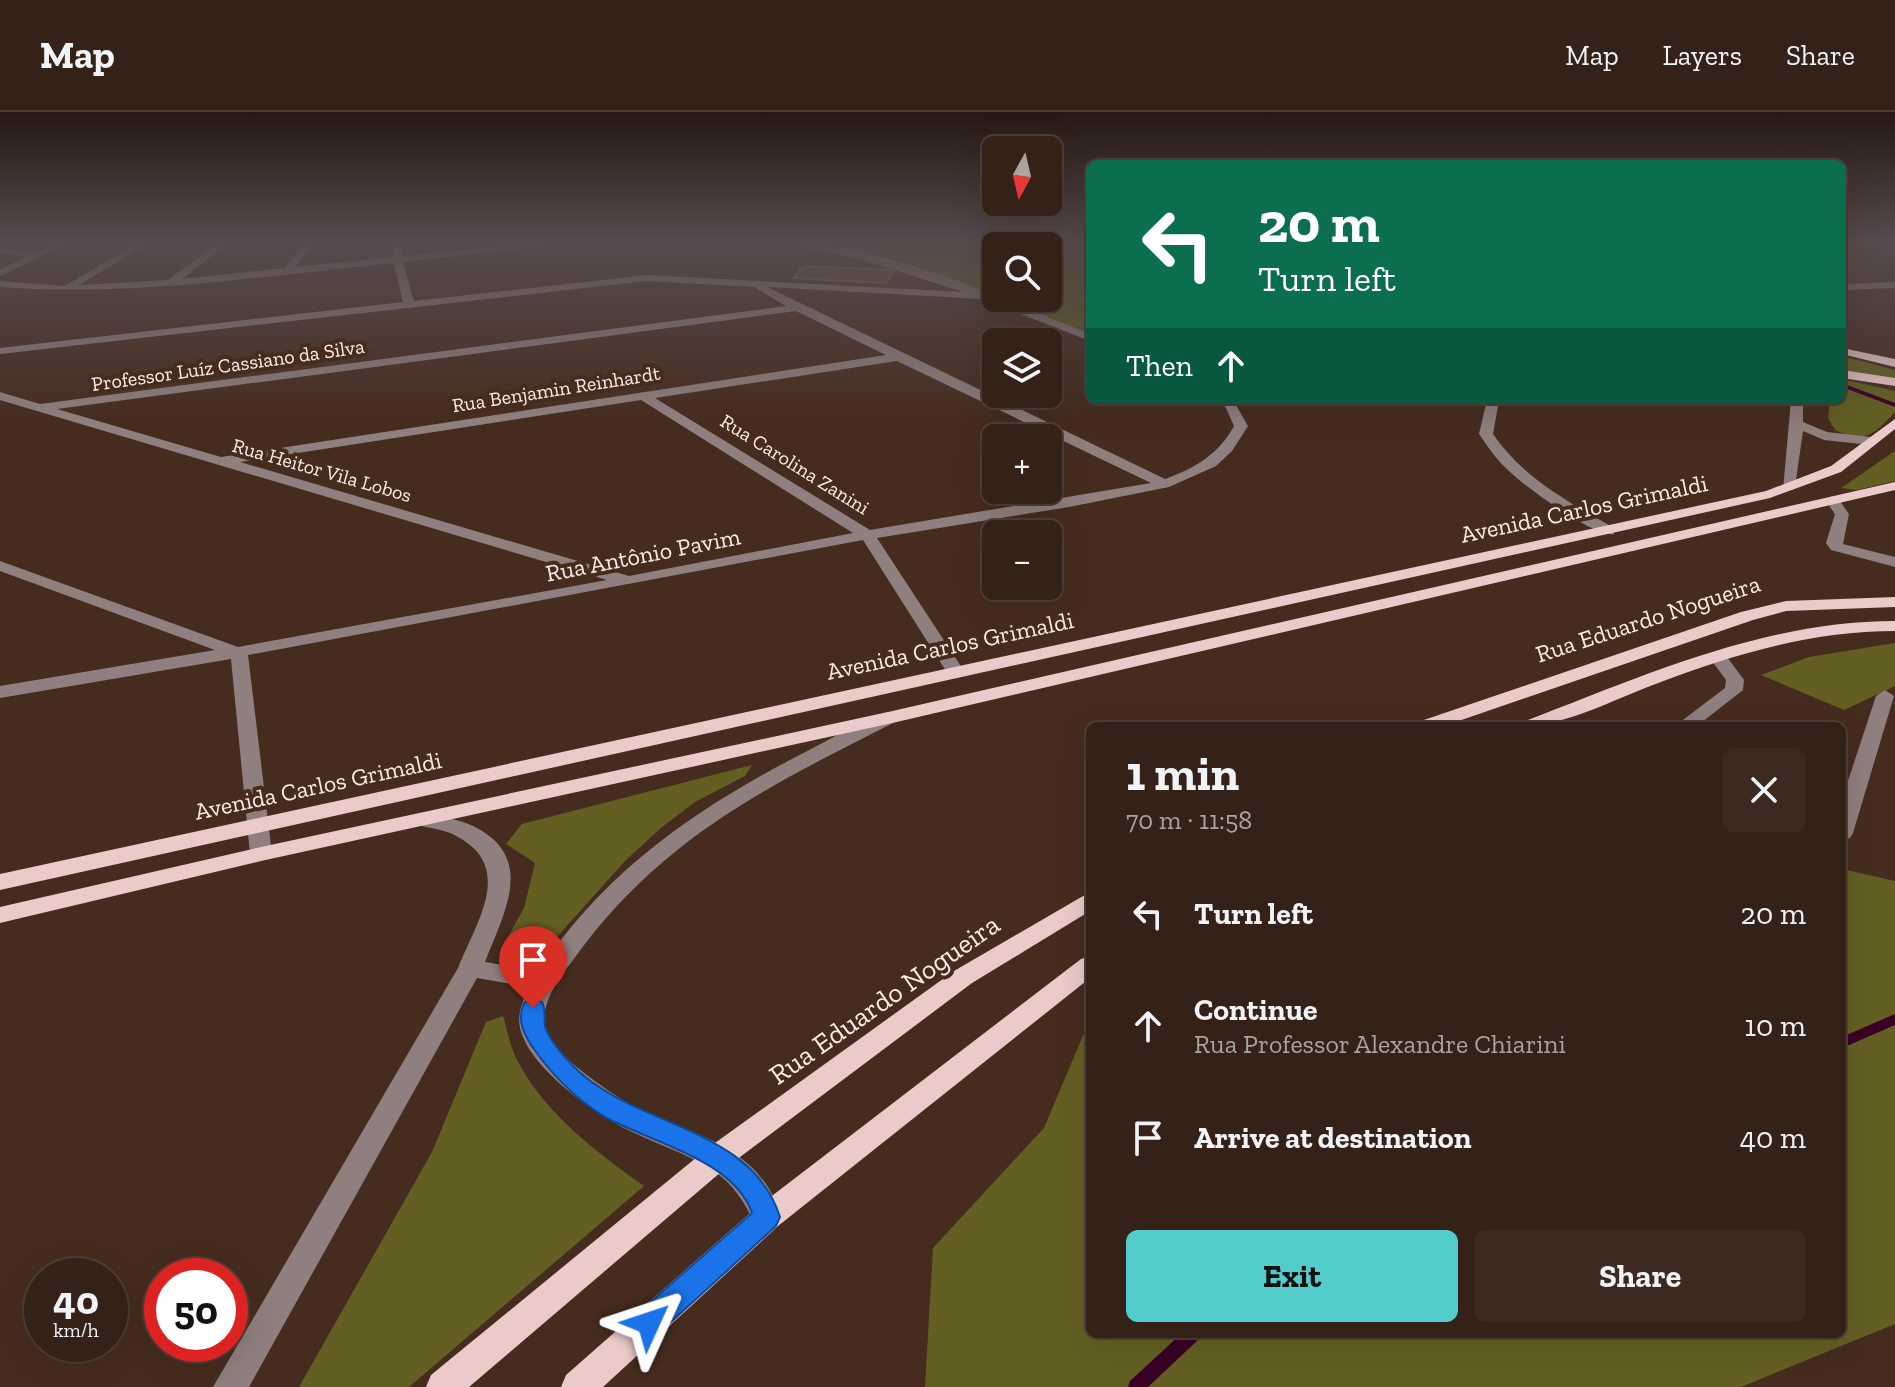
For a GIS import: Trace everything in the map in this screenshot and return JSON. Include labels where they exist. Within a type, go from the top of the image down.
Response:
[{"type":"main road","points":[[1846,352],[1895,363]]},
{"type":"main road","points":[[1846,375],[1895,382]]},
{"type":"main road","name":"Avenida Carlos Grimaldi","points":[[0,882],[955,671],[1609,531],[1788,487],[1836,469],[1895,423]]},
{"type":"main road","name":"Avenida Carlos Grimaldi","points":[[0,915],[261,854],[888,718],[1895,486]]},
{"type":"main road","name":"Rua Eduardo Nogueira","points":[[1437,722],[1747,616],[1786,606],[1895,602]]},
{"type":"main road","points":[[1541,722],[1718,657],[1823,629],[1895,626]]},
{"type":"main road","name":"Rua Eduardo Nogueira","points":[[443,1387],[718,1157],[963,977],[1086,902]]},
{"type":"main road","points":[[578,1387],[767,1217],[1086,968]]},
{"type":"street","points":[[0,351],[422,302]]},
{"type":"street","points":[[787,302],[1164,484]]},
{"type":"street","name":"Professor Luíz Cassiano da Silva","points":[[42,407],[797,308]]},
{"type":"street","points":[[1023,312],[1086,336]]},
{"type":"street","name":"Rua Benjamin Reinhardt","points":[[220,461],[898,357]]},
{"type":"street","name":"Rua Heitor Vila Lobos","points":[[0,396],[632,582]]},
{"type":"street","name":"Rua Carolina Zanini","points":[[643,396],[867,535],[955,671]]},
{"type":"street","name":"Rua Antônio Pavim","points":[[0,692],[239,653],[632,582],[867,535],[1068,503],[1164,484],[1201,470],[1228,450],[1241,426],[1230,404]]},
{"type":"street","points":[[1492,404],[1486,434],[1500,458],[1535,486],[1609,531]]},
{"type":"street","points":[[1788,487],[1797,404]]},
{"type":"street","points":[[1797,424],[1824,436],[1871,441]]},
{"type":"street","points":[[1832,500],[1842,514],[1834,543],[1837,547],[1895,562]]},
{"type":"street","points":[[0,566],[239,653],[261,854]]},
{"type":"street","points":[[1690,722],[1734,690],[1735,680],[1718,657]]},
{"type":"street","points":[[1846,820],[1885,696]]},
{"type":"street","points":[[767,1217],[762,1203],[746,1180],[718,1157],[615,1110],[565,1073],[533,1031],[533,1008],[574,937],[649,858],[677,834],[719,806],[888,718]]},
{"type":"street","points":[[230,1387],[258,1344],[470,968],[498,899],[501,871],[492,851],[465,831],[424,820]]},
{"type":"street","points":[[470,968],[546,981]]},
{"type":"shaded area","points":[[1062,302],[1086,302],[1086,334],[1032,312],[1062,312]]},
{"type":"shaded area","points":[[1846,357],[1895,370],[1895,379],[1846,372]]},
{"type":"shaded area","points":[[1846,380],[1895,391],[1895,412],[1868,435],[1854,436],[1835,430],[1828,418],[1830,404],[1846,404]]},
{"type":"shaded area","points":[[1895,451],[1895,481],[1857,490],[1841,488]]},
{"type":"shaded area","points":[[1895,643],[1895,686],[1844,710],[1761,675],[1809,657]]},
{"type":"shaded area","points":[[752,765],[745,776],[695,802],[662,827],[625,861],[539,957],[500,951],[524,908],[535,863],[506,844],[522,824]]},
{"type":"shaded area","points":[[1846,870],[1895,881],[1895,1324],[1741,1387],[925,1387],[933,1248],[1044,1128],[1086,1028],[1086,1338],[1846,1338]]},
{"type":"shaded area","points":[[503,1016],[516,1058],[541,1096],[572,1130],[644,1186],[409,1387],[299,1387],[432,1152],[486,1022]]},
{"type":"waterway","points":[[1846,387],[1895,405]]},
{"type":"waterway","points":[[1846,1041],[1895,1019]]},
{"type":"waterway","points":[[1136,1387],[1189,1338]]},
{"type":"route","points":[[533,1008],[533,1031],[565,1073],[615,1110],[718,1157],[746,1180],[762,1203],[767,1217],[649,1323]]}]
